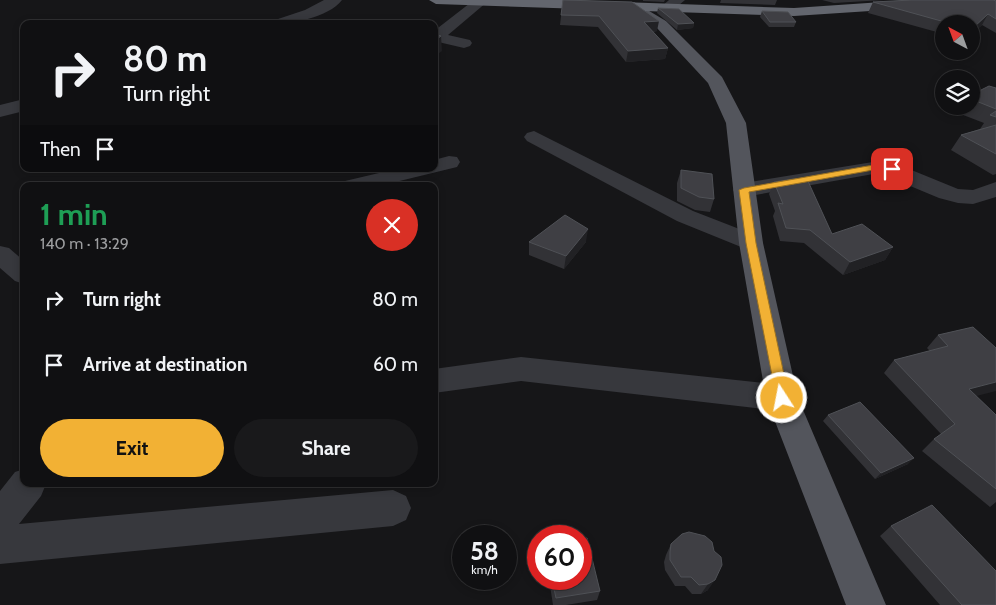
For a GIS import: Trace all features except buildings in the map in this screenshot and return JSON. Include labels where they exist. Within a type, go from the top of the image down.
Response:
[{"type":"highway","points":[[436,0],[634,6]]},
{"type":"highway","points":[[669,10],[794,12],[980,2]]},
{"type":"main road","points":[[634,6],[669,10],[716,81],[736,123],[751,243],[782,398],[866,605]]},
{"type":"street","points":[[289,20],[310,13],[335,0]]},
{"type":"street","points":[[464,43],[438,37],[439,34],[480,2]]},
{"type":"street","points":[[0,111],[20,106]]},
{"type":"street","points":[[534,137],[685,216],[751,243]]},
{"type":"street","points":[[744,190],[879,167],[892,169],[952,194],[972,198],[996,189]]},
{"type":"street","points":[[369,182],[409,172]]},
{"type":"street","points":[[0,254],[20,272]]},
{"type":"street","points":[[438,380],[521,369],[782,398]]},
{"type":"street","points":[[0,519],[26,487]]},
{"type":"street","points":[[0,545],[393,508]]},
{"type":"route","points":[[782,398],[751,243],[744,190],[879,167],[892,169]]}]
